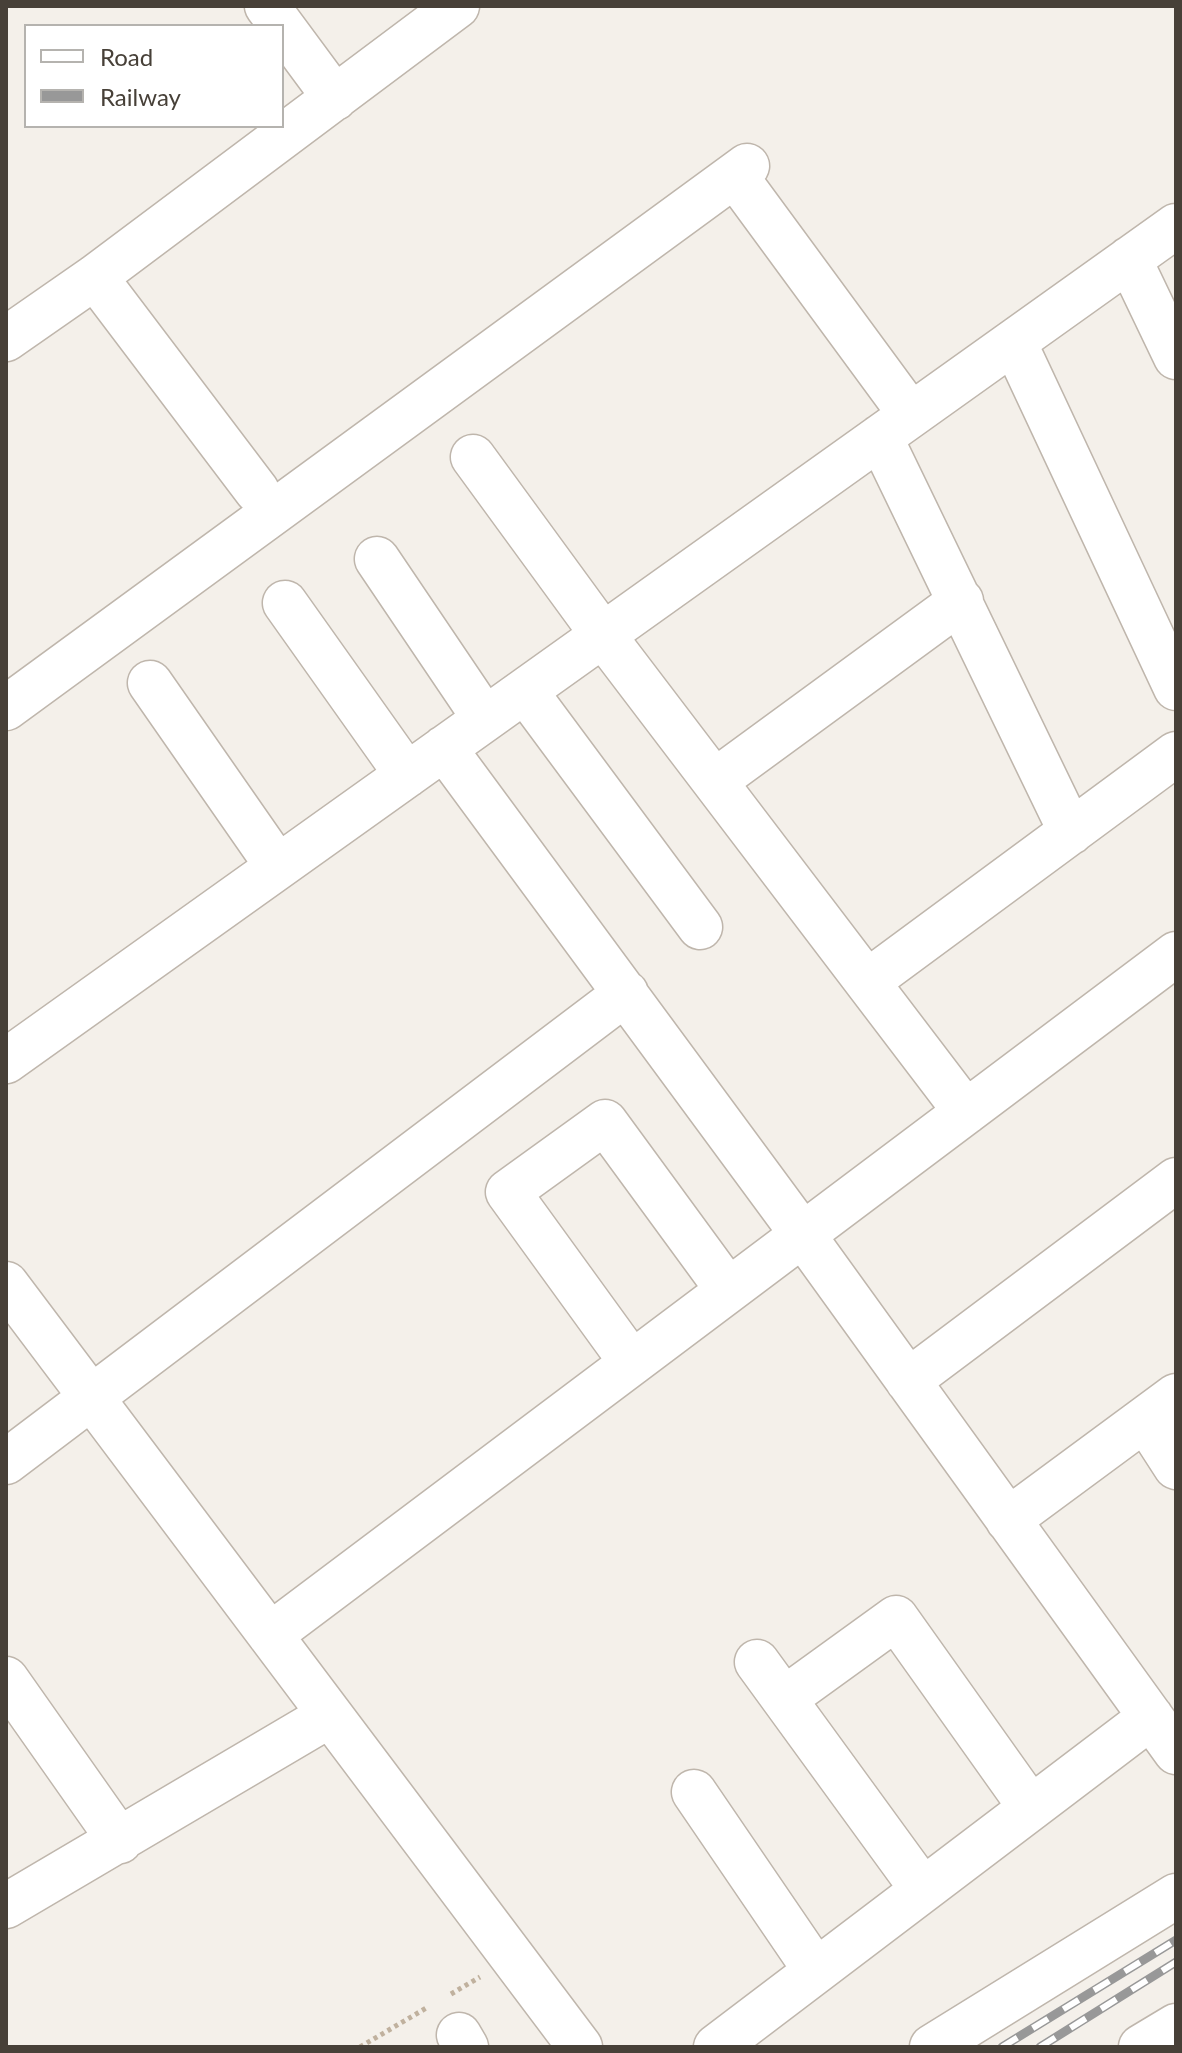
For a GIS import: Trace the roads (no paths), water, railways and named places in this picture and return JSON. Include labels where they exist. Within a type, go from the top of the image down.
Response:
[{"type":"street","points":[[267,6],[280,24]]},
{"type":"street","points":[[6,339],[95,277],[457,6]]},
{"type":"street","points":[[284,29],[335,98]]},
{"type":"street","points":[[6,708],[745,176],[896,426],[961,601],[1071,832]]},
{"type":"street","points":[[6,1061],[1176,226]]},
{"type":"street","points":[[1129,259],[1176,357]]},
{"type":"street","points":[[95,277],[257,491]]},
{"type":"street","points":[[1014,342],[1176,688]]},
{"type":"street","points":[[473,457],[603,635],[966,1112]]},
{"type":"street","points":[[377,559],[485,719]]},
{"type":"street","points":[[715,781],[961,601]]},
{"type":"street","points":[[285,603],[407,775]]},
{"type":"street","points":[[150,683],[278,867]]},
{"type":"street","points":[[525,691],[700,927]]},
{"type":"street","points":[[444,748],[803,1235],[1164,1735],[1031,1808],[716,2047]]},
{"type":"street","points":[[867,982],[1176,754]]},
{"type":"street","points":[[270,1635],[1176,954]]},
{"type":"street","points":[[6,1462],[626,993]]},
{"type":"street","points":[[632,1363],[508,1192],[605,1122],[728,1290]]},
{"type":"street","points":[[908,1381],[1176,1180]]},
{"type":"street","points":[[6,1284],[580,2047]]},
{"type":"street","points":[[1008,1520],[1160,1408],[1176,1467]]},
{"type":"street","points":[[784,1699],[896,1618],[1031,1808]]},
{"type":"street","points":[[757,1662],[923,1890]]},
{"type":"street","points":[[6,1679],[120,1841]]},
{"type":"street","points":[[6,1906],[330,1715]]},
{"type":"street","points":[[694,1792],[816,1971]]},
{"type":"street","points":[[932,2047],[1176,1896]]},
{"type":"street","points":[[1141,2047],[1176,2026]]},
{"type":"railway","points":[[1002,2047],[1176,1940]]},
{"type":"railway","points":[[1040,2047],[1176,1962]]}]
